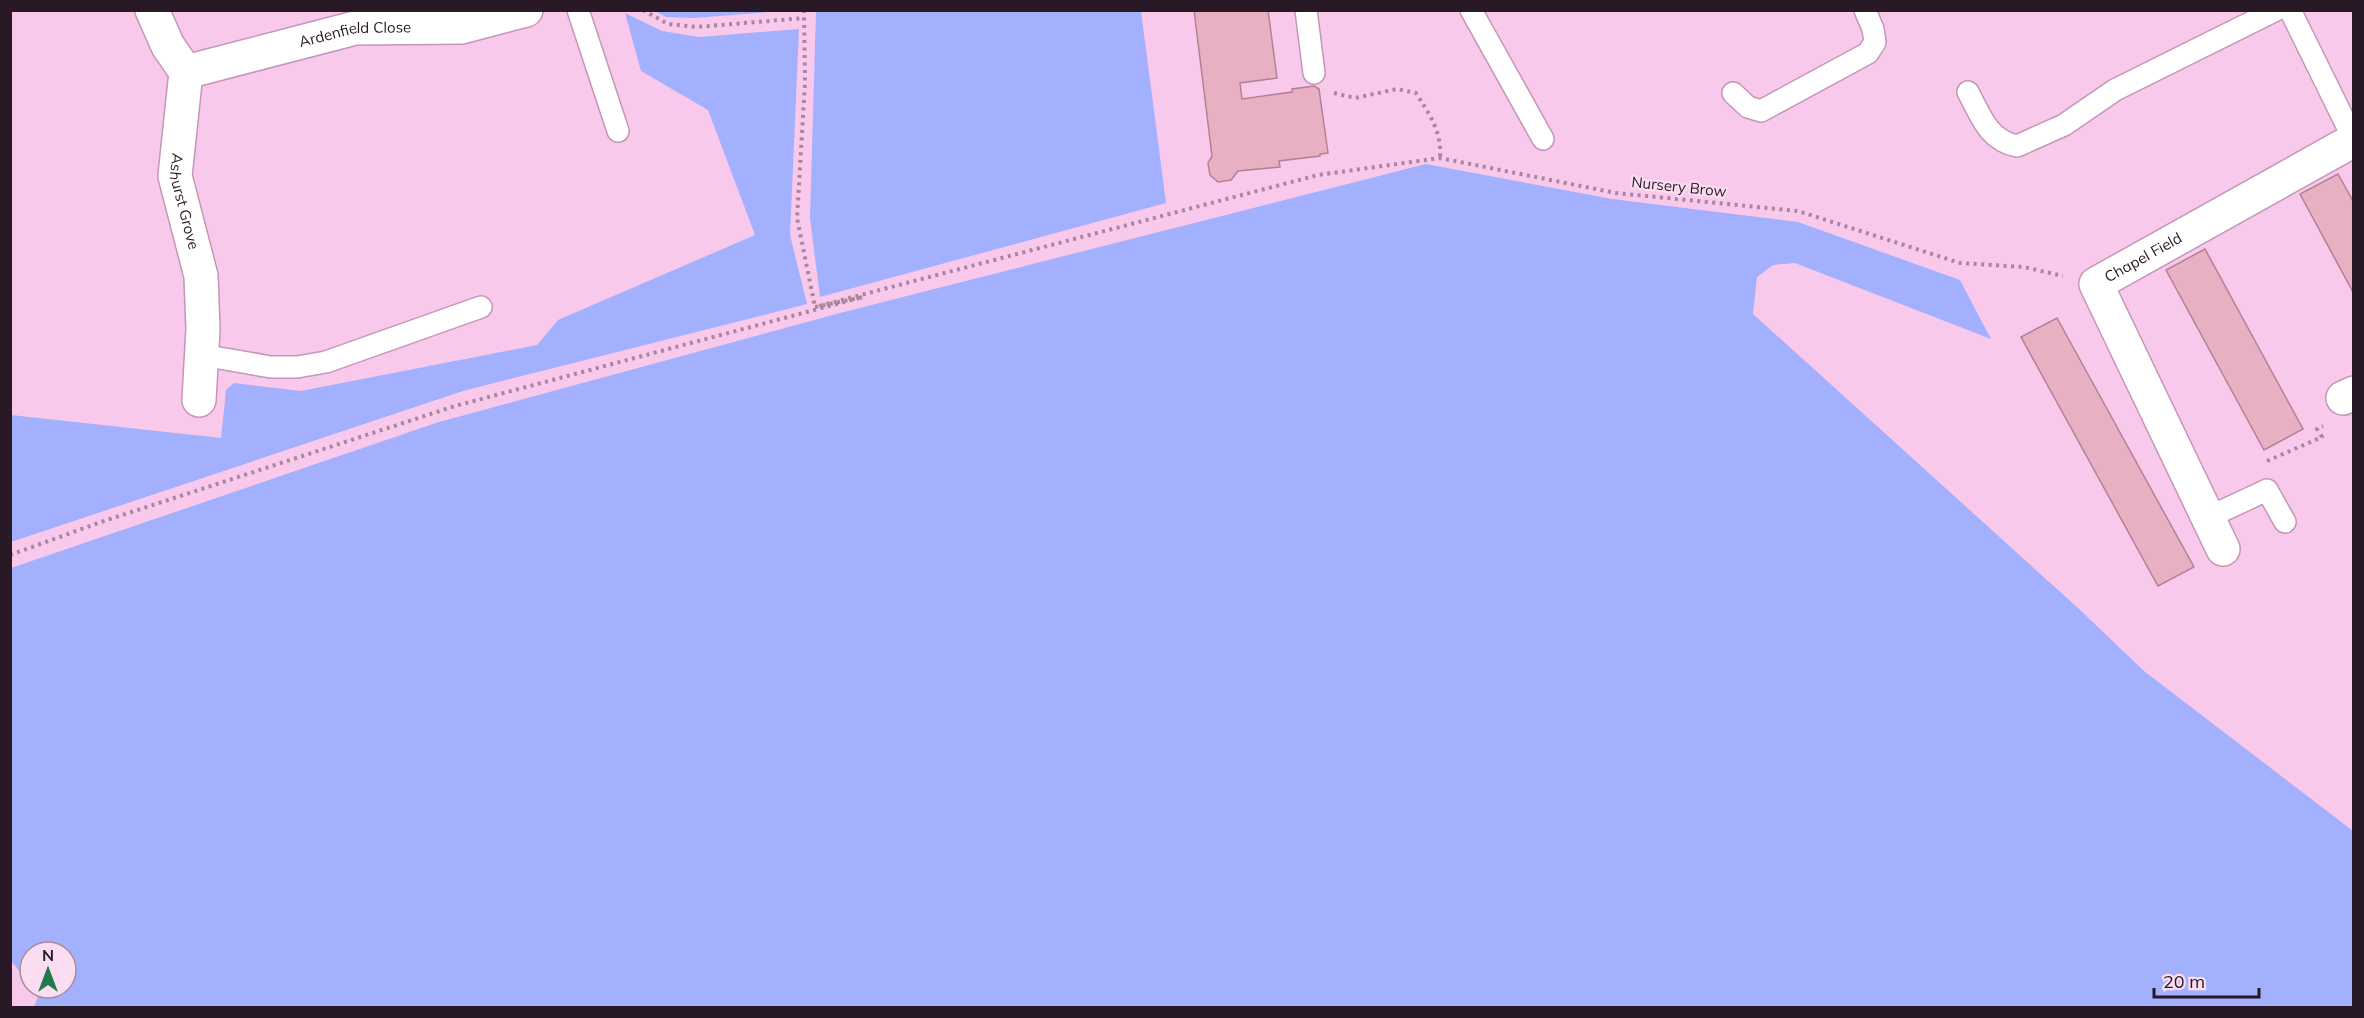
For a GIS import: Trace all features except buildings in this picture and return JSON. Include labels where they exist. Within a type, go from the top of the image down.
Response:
[{"type":"street","points":[[152,10],[168,46],[186,72]]},
{"type":"street","name":"Ardenfield Close","points":[[186,72],[355,28],[461,27],[526,10]]},
{"type":"street","name":"Ashurst Grove","points":[[186,72],[175,176],[201,276],[202,355],[199,400]]},
{"type":"street","name":"Chapel Field","points":[[2223,549],[2096,284],[2354,140]]},
{"type":"lane","points":[[578,10],[618,131]]},
{"type":"lane","points":[[1306,10],[1314,73]]},
{"type":"lane","points":[[1471,10],[1542,139]]},
{"type":"lane","points":[[1733,93],[1748,107],[1761,111],[1868,53],[1875,42],[1873,29],[1865,10]]},
{"type":"lane","points":[[1968,92],[1992,135],[1999,141],[2017,147],[2064,125],[2115,90],[2276,10]]},
{"type":"lane","points":[[2290,10],[2354,140]]},
{"type":"lane","points":[[202,355],[271,368],[297,368],[326,362],[481,307]]},
{"type":"lane","points":[[2208,518],[2267,490],[2285,522]]},
{"type":"path","points":[[643,10],[668,24],[697,27],[804,18]]},
{"type":"path","points":[[10,555],[455,406],[863,297],[815,307],[797,218],[805,83],[804,10]]},
{"type":"path","points":[[1314,73],[1322,89],[1354,98],[1397,89],[1416,93],[1432,118],[1442,141],[1440,158]]},
{"type":"path","name":"Nursery Brow","points":[[815,307],[1318,175],[1440,158],[1616,193],[1798,211],[1960,263],[2024,267],[2096,284]]},
{"type":"path","points":[[2267,490],[2249,469],[2322,437],[2317,429],[2336,419],[2348,396]]},
{"type":"shaded area","points":[[795,10],[694,18],[666,17],[655,11]]},
{"type":"shaded area","points":[[816,11],[1141,11],[1166,203],[820,297],[810,218]]},
{"type":"shaded area","points":[[625,13],[662,31],[699,37],[799,29],[790,235],[807,304],[463,391],[11,542],[11,415],[221,438],[226,390],[234,383],[301,391],[537,345],[558,320],[755,235],[708,110],[641,71]]},
{"type":"shaded area","points":[[1426,164],[1612,199],[1798,222],[1960,280],[1991,339],[1795,263],[1773,265],[1757,277],[1753,314],[2078,608],[2144,671],[2353,831],[2353,1007],[34,1007],[37,1000],[78,1000],[78,940],[18,940],[18,969],[11,961],[11,568],[439,422],[840,313]]}]
